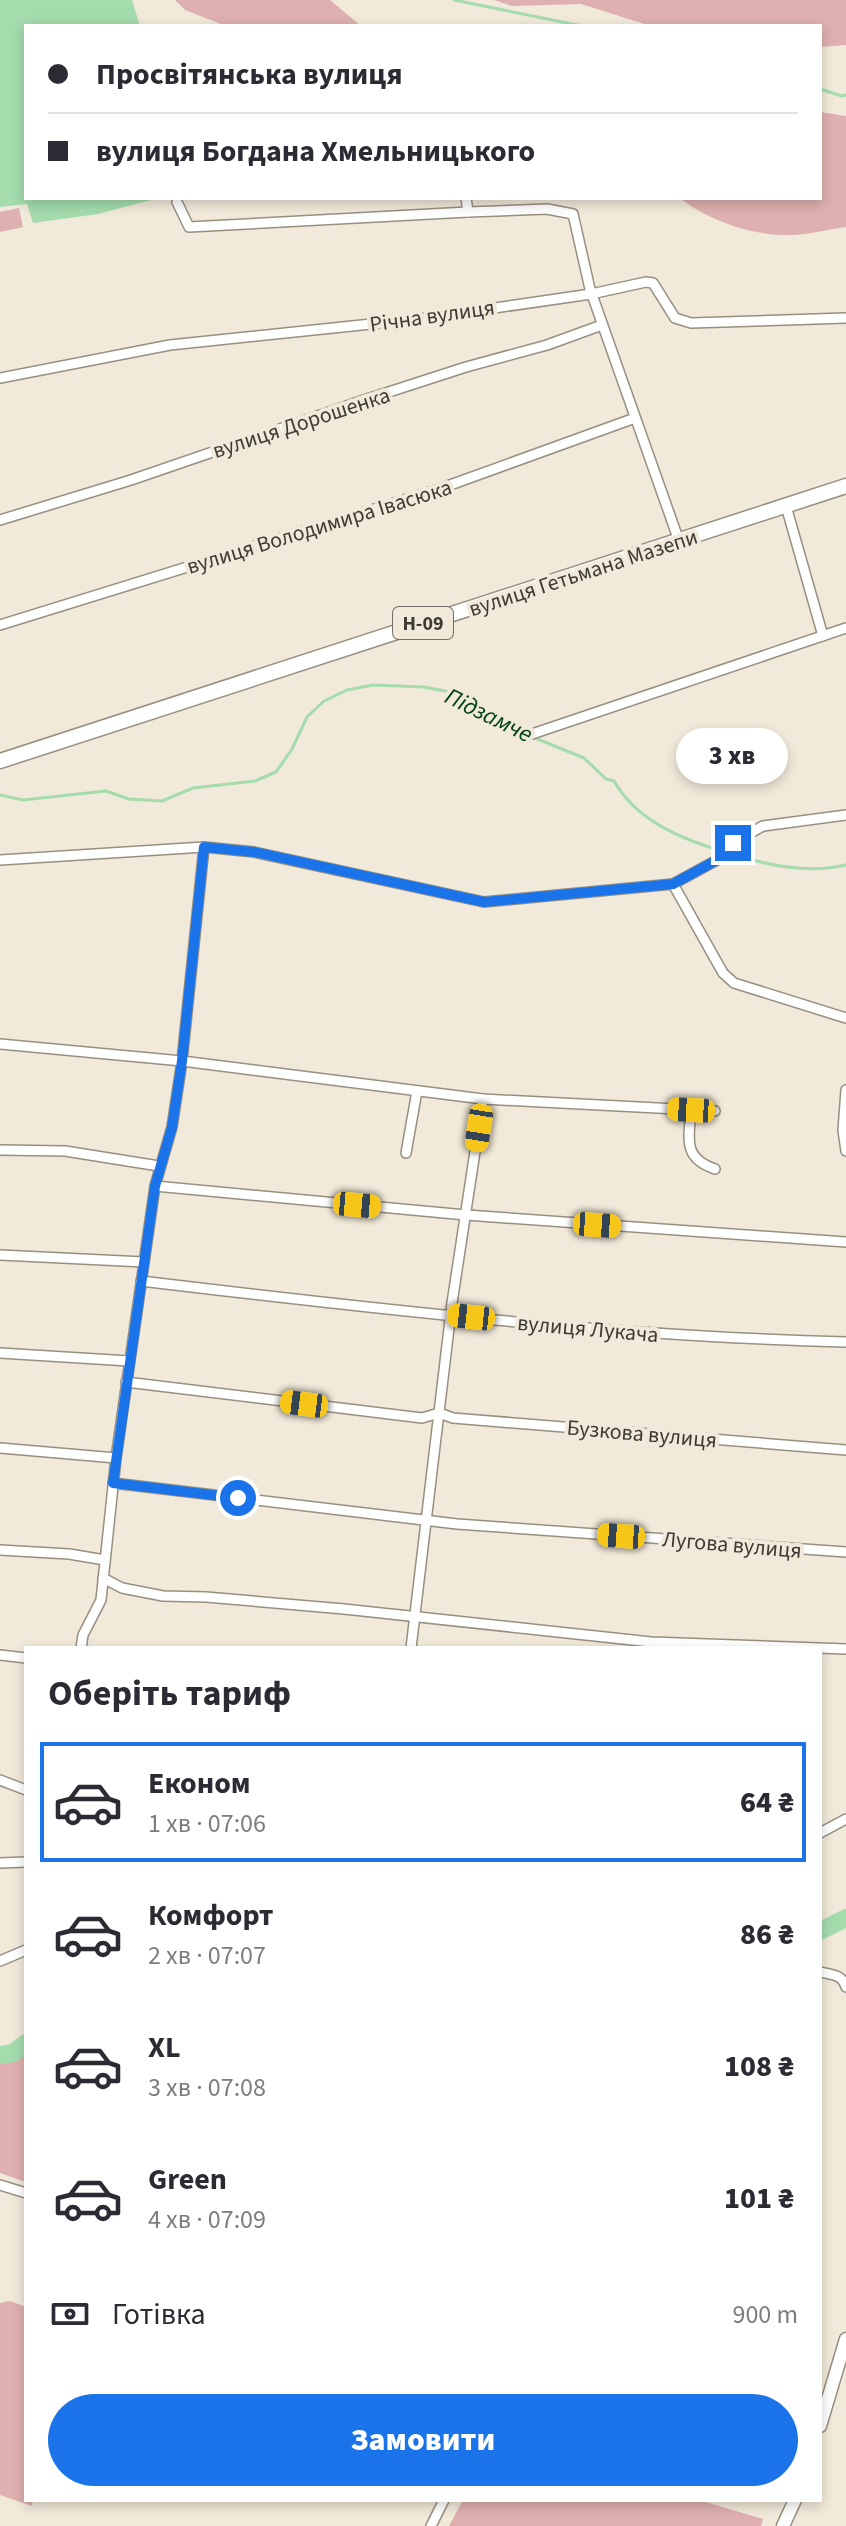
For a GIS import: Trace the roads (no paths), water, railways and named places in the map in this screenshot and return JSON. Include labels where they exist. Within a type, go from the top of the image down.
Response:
[{"type":"main road","name":"вулиця Гетьмана Мазепи","points":[[0,761],[846,486]]},
{"type":"main road","points":[[822,2419],[846,2339]]},
{"type":"main road","points":[[783,2526],[794,2502]]},
{"type":"street","points":[[466,200],[468,212]]},
{"type":"street","points":[[177,202],[189,227],[547,209],[573,214],[591,294],[679,541]]},
{"type":"street","name":"Річна вулиця","points":[[0,378],[170,345],[419,319],[653,283],[675,318],[691,323],[846,318]]},
{"type":"street","name":"вулиця Дорошенка","points":[[0,520],[602,325]]},
{"type":"street","name":"вулиця Володимира Івасюка","points":[[0,625],[439,489],[635,418]]},
{"type":"street","points":[[786,506],[823,636]]},
{"type":"street","points":[[532,734],[846,628]]},
{"type":"street","points":[[0,860],[204,847],[254,852],[484,902],[673,884],[717,860],[733,843],[763,826],[846,815]]},
{"type":"street","points":[[81,1646],[83,1635],[101,1600],[116,1458],[155,1186],[172,1127],[182,1061],[204,847]]},
{"type":"street","points":[[673,884],[723,973],[734,983],[846,1018]]},
{"type":"street","points":[[0,1044],[182,1061],[483,1099],[715,1111]]},
{"type":"street","points":[[846,1090],[843,1130],[846,1151]]},
{"type":"street","points":[[406,1153],[417,1091]]},
{"type":"street","points":[[411,1646],[439,1413],[483,1099]]},
{"type":"street","points":[[691,1110],[688,1135],[691,1152],[700,1162],[715,1169]]},
{"type":"street","points":[[0,1150],[65,1151],[159,1166]]},
{"type":"street","points":[[155,1186],[466,1215],[846,1242]]},
{"type":"street","points":[[0,1255],[144,1262]]},
{"type":"street","name":"вулиця Лукача","points":[[141,1281],[617,1332],[846,1342]]},
{"type":"street","points":[[0,1353],[129,1361]]},
{"type":"street","name":"Бузкова вулиця","points":[[126,1382],[422,1418],[439,1413],[453,1418],[846,1450]]},
{"type":"street","points":[[0,1448],[116,1458]]},
{"type":"street","name":"Лугова вулиця","points":[[113,1483],[427,1520],[846,1552]]},
{"type":"street","points":[[0,1550],[69,1554],[105,1560]]},
{"type":"street","points":[[103,1578],[122,1588],[163,1596],[206,1597],[415,1616],[637,1641],[768,1646]]},
{"type":"street","points":[[822,1648],[846,1649]]},
{"type":"street","points":[[0,1655],[24,1658]]},
{"type":"street","points":[[0,1780],[24,1789]]},
{"type":"street","points":[[822,1832],[846,1819]]},
{"type":"street","points":[[0,1863],[24,1862]]},
{"type":"street","points":[[0,1961],[24,1951]]},
{"type":"street","points":[[822,1972],[838,1976],[846,1987]]},
{"type":"street","points":[[0,2185],[24,2192]]},
{"type":"street","points":[[431,2526],[443,2502]]},
{"type":"waterway","points":[[454,0],[572,24]]},
{"type":"waterway","points":[[822,90],[846,95]]},
{"type":"waterway","name":"Підзамче","points":[[0,795],[23,800],[106,791],[129,799],[162,801],[193,788],[255,781],[276,772],[292,749],[307,717],[324,701],[347,690],[373,685],[424,687],[450,692],[518,731],[584,758],[606,779],[614,781],[647,817],[675,834],[721,851]]},
{"type":"waterway","name":"Підзамче","points":[[729,853],[787,867],[817,869],[846,865]]},
{"type":"waterway","points":[[822,1930],[846,1918]]},
{"type":"waterway","points":[[0,2055],[13,2053],[24,2045]]}]
